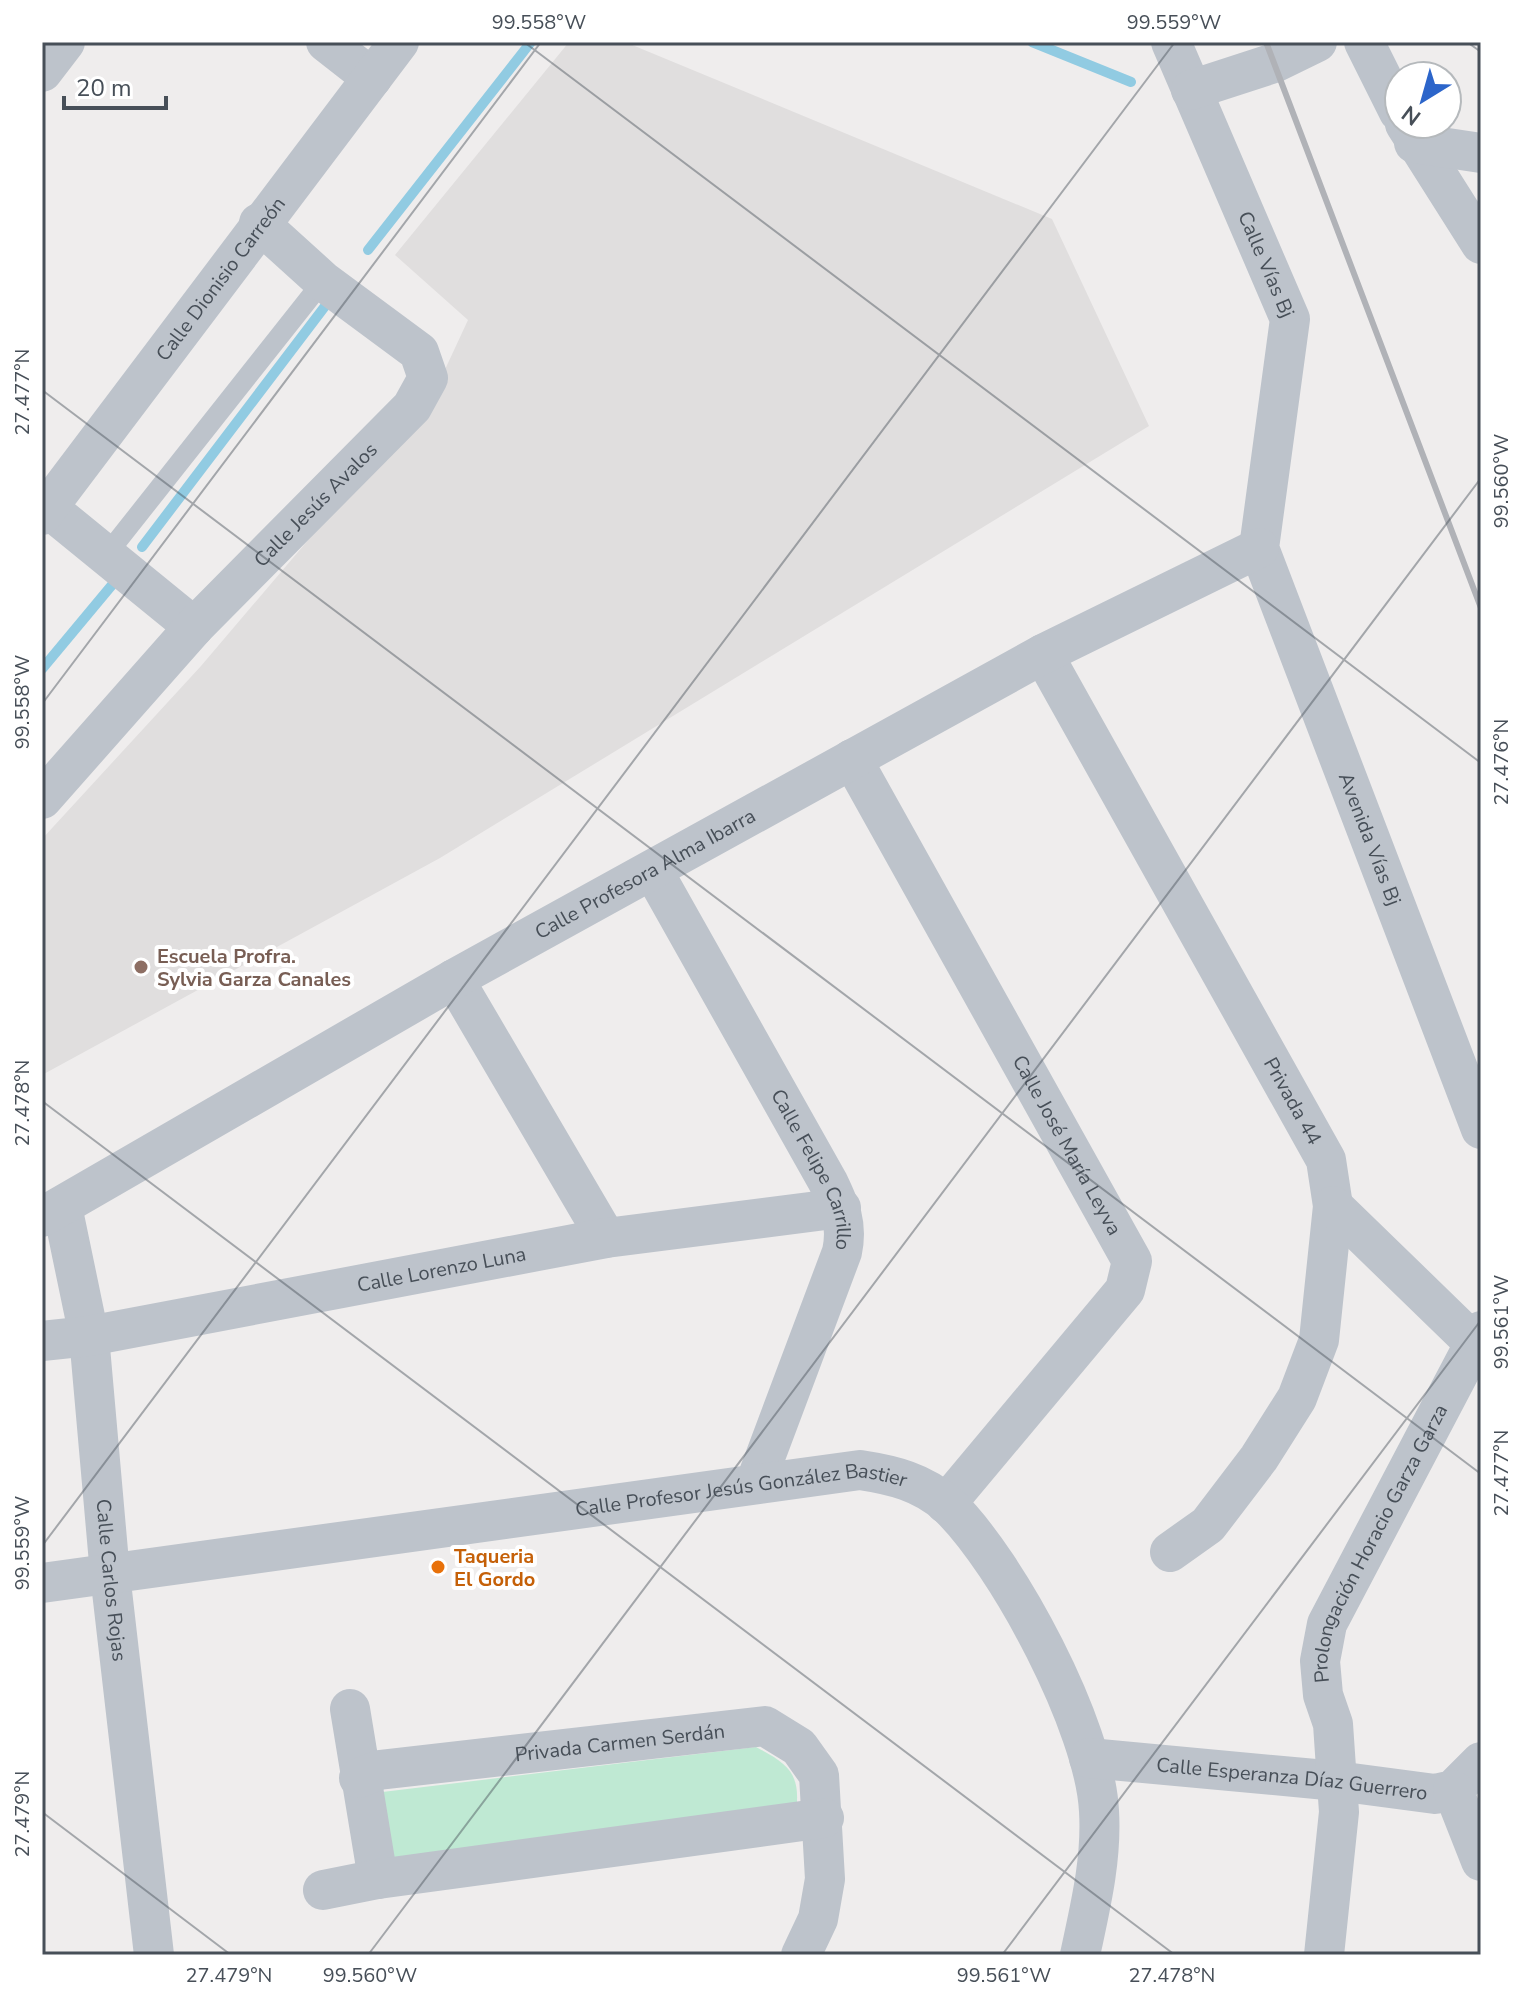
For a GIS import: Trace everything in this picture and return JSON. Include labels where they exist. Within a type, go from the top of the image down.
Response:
[{"type":"street","points":[[42,72],[65,42]]},
{"type":"street","points":[[326,42],[372,78]]},
{"type":"street","name":"Calle Dionisio Carreón","points":[[45,512],[259,223],[399,42]]},
{"type":"street","name":"Calle Vías Bj","points":[[1171,42],[1290,319],[1259,548]]},
{"type":"street","points":[[1191,90],[1274,63],[1317,42]]},
{"type":"street","points":[[1364,42],[1383,80]]},
{"type":"street","points":[[1415,140],[1481,244]]},
{"type":"street","points":[[1445,140],[1481,153]]},
{"type":"street","name":"Calle Jesús Avalos","points":[[42,799],[194,627],[412,407],[428,378],[419,352],[323,281],[259,223]]},
{"type":"street","points":[[45,512],[107,554],[194,627]]},
{"type":"street","name":"Calle Profesora Alma Ibarra","points":[[52,1212],[454,979],[852,759],[1043,654],[1259,548]]},
{"type":"street","name":"Avenida Vías Bj","points":[[1259,548],[1481,1129]]},
{"type":"street","name":"Privada 44","points":[[1043,654],[1326,1160],[1333,1206],[1319,1340],[1297,1398],[1259,1458],[1208,1525],[1170,1552]]},
{"type":"street","name":"Calle José María Leyva","points":[[852,759],[1132,1261],[1125,1290],[946,1504]]},
{"type":"street","name":"Calle Felipe Carrillo","points":[[653,871],[841,1208],[847,1231],[842,1252],[755,1484]]},
{"type":"street","points":[[454,979],[606,1238]]},
{"type":"street","points":[[1333,1206],[1477,1337]]},
{"type":"street","name":"Calle Lorenzo Luna","points":[[42,1341],[89,1336],[606,1238],[841,1208]]},
{"type":"street","name":"Calle Carlos Rojas","points":[[52,1212],[89,1336],[110,1574],[154,1955]]},
{"type":"street","name":"Prolongación Horacio Garza Garza","points":[[1324,1955],[1339,1812],[1333,1724],[1323,1695],[1320,1661],[1327,1624],[1477,1337]]},
{"type":"street","name":"Calle Profesor Jesús González Bastier","points":[[42,1583],[860,1470],[904,1477],[946,1504],[977,1539],[1010,1588],[1041,1643],[1089,1758],[1099,1809],[1098,1855],[1080,1955]]},
{"type":"street","points":[[350,1709],[378,1879]]},
{"type":"street","name":"Privada Carmen Serdán","points":[[359,1778],[379,1770],[765,1726],[799,1747],[819,1775],[824,1818],[825,1879],[818,1919],[801,1955]]},
{"type":"street","name":"Calle Esperanza Díaz Guerrero","points":[[1089,1758],[1337,1781],[1412,1792],[1453,1790],[1481,1762]]},
{"type":"street","points":[[1453,1790],[1481,1861]]},
{"type":"street","points":[[323,1890],[378,1879],[824,1818]]},
{"type":"lane","points":[[107,554],[323,281]]},
{"type":"shaded area","points":[[569,42],[625,42],[1052,219],[1149,426],[440,858],[42,1075],[42,839],[201,666],[435,391],[468,320],[395,255]]},
{"type":"green space","points":[[756,1747],[777,1759],[790,1772],[796,1788],[796,1812],[390,1866],[374,1793]]},
{"type":"waterway","points":[[368,250],[531,42]]},
{"type":"waterway","points":[[1032,42],[1131,82]]},
{"type":"waterway","points":[[142,547],[332,297]]},
{"type":"waterway","points":[[42,669],[112,585]]},
{"type":"railway","points":[[1266,42],[1481,608]]},
{"type":"place","name":"Escuela Profra. Sylvia Garza Canales","points":[[141,967]]},
{"type":"place","name":"Taqueria El Gordo","points":[[438,1567]]}]
